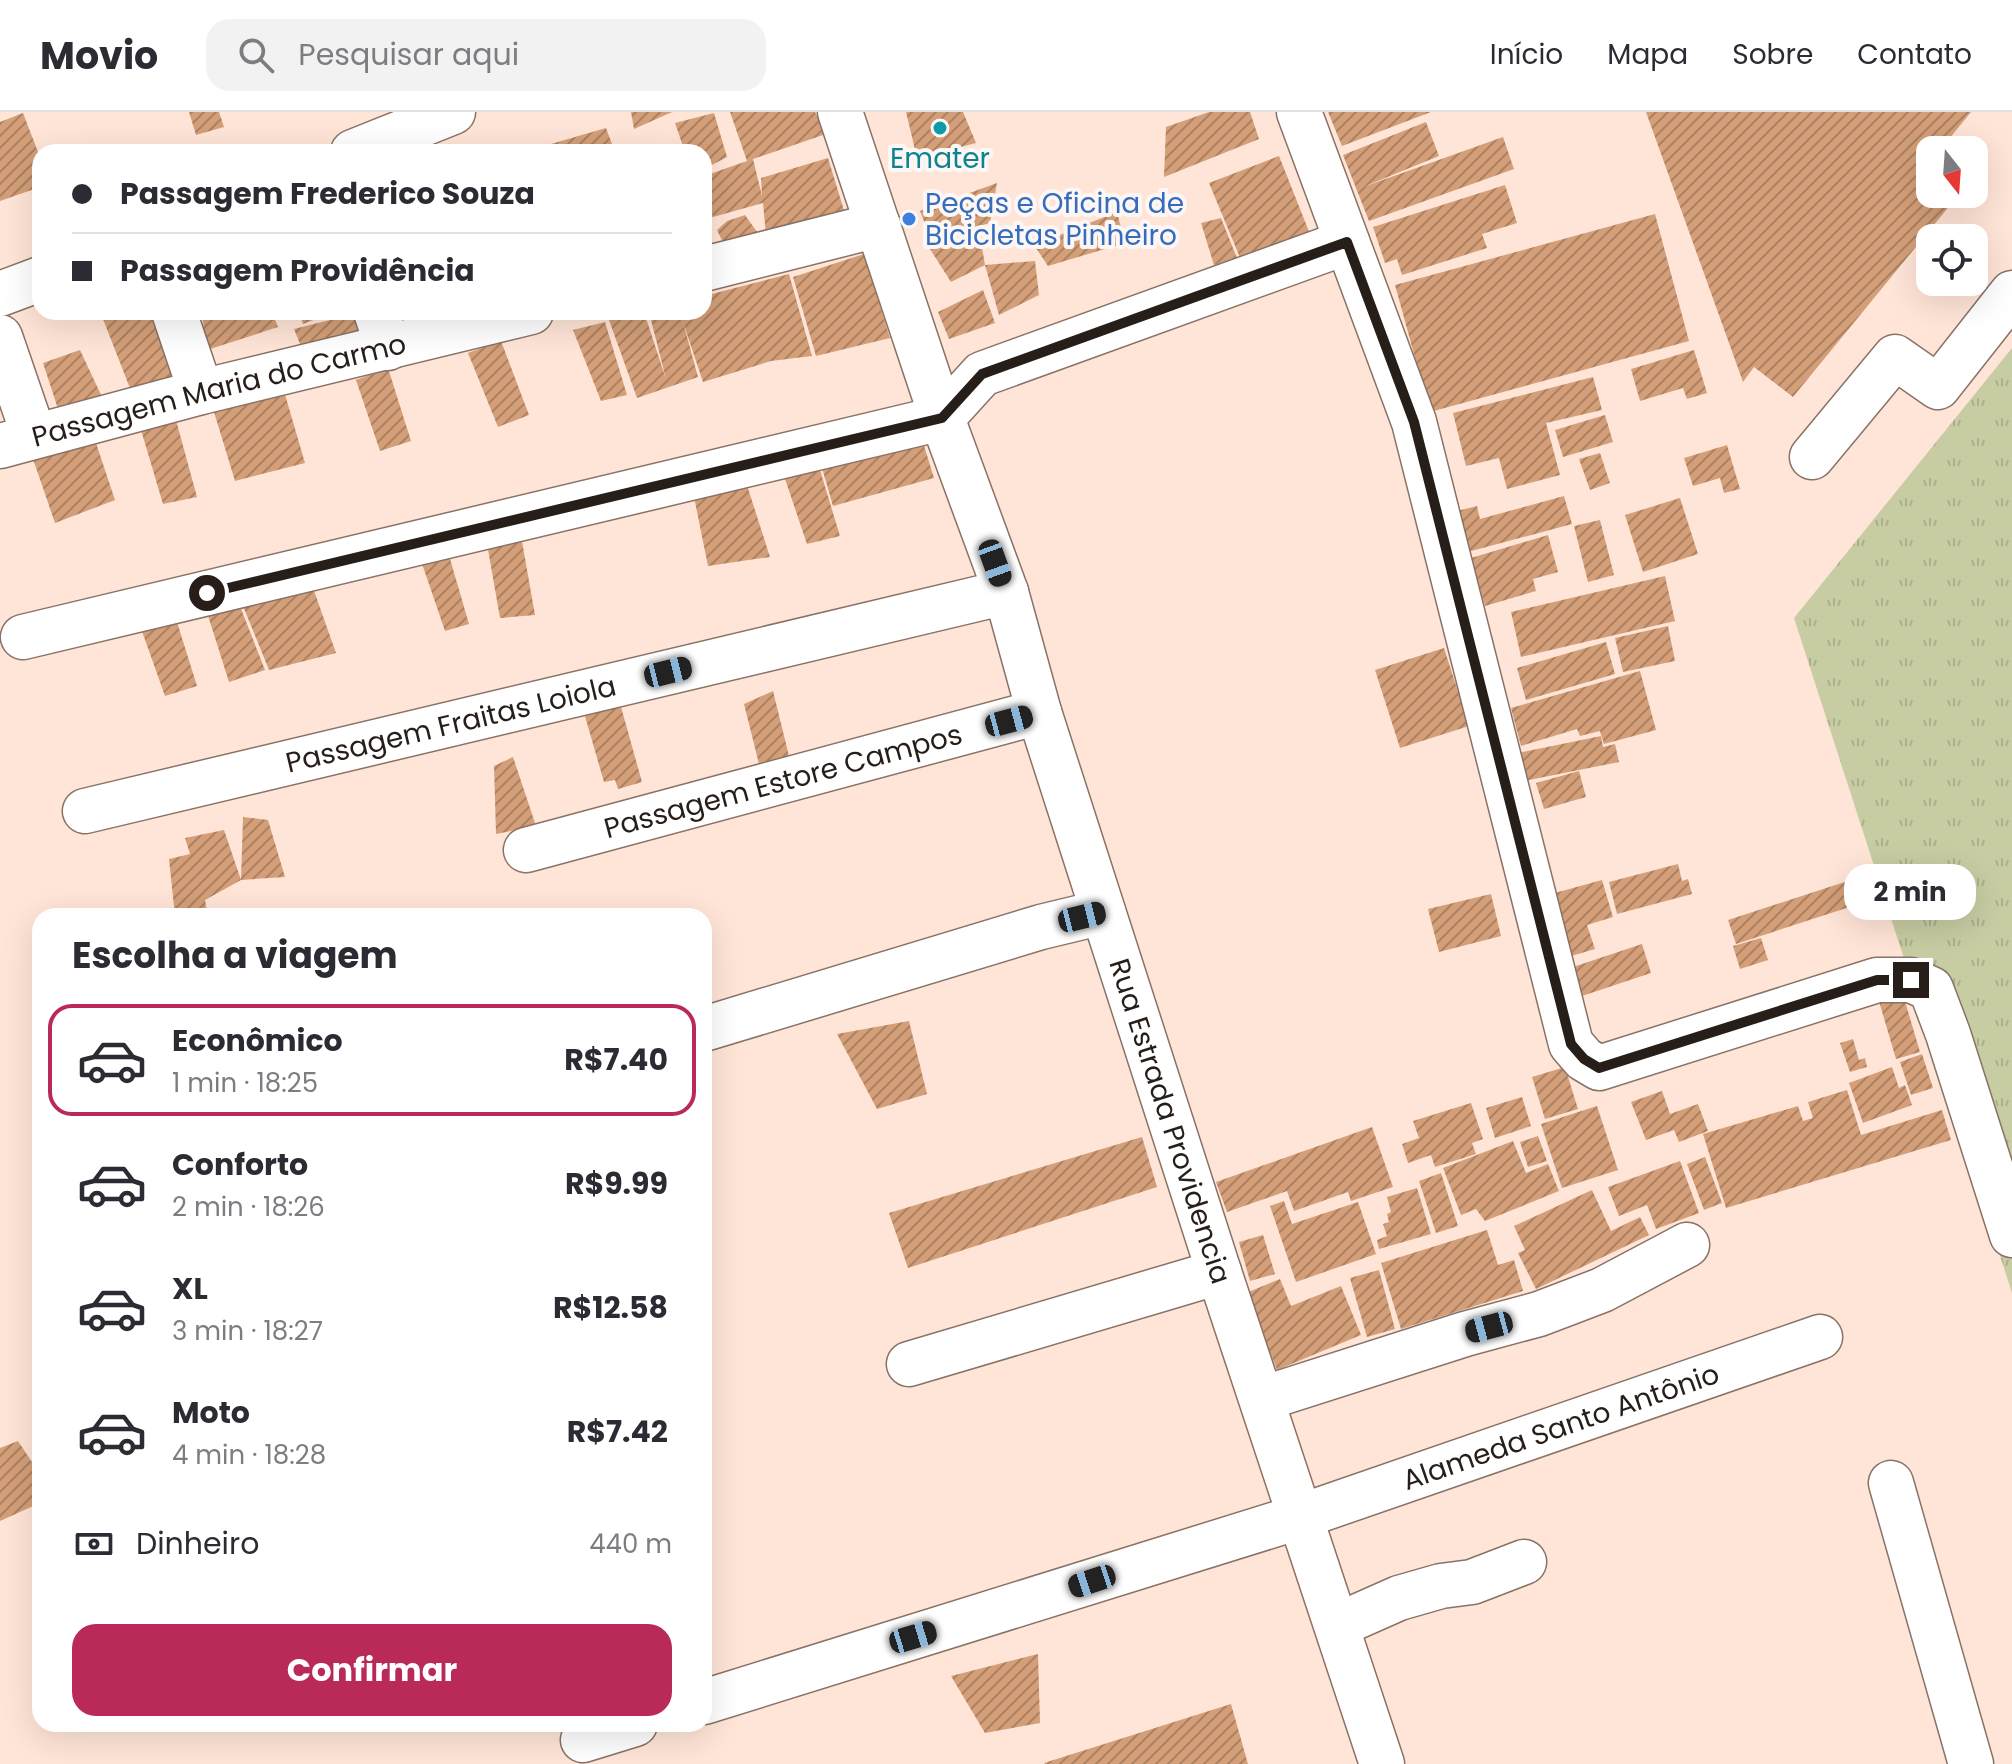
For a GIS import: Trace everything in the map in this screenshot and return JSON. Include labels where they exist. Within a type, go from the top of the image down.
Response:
[{"type":"street","points":[[373,144],[453,112]]},
{"type":"street","name":"Rua Estrada Providencia","points":[[840,112],[942,418],[1006,592],[1039,712],[1103,912],[1382,1764]]},
{"type":"street","points":[[1299,112],[1414,422],[1571,1044],[1584,1059],[1599,1068],[1877,980],[1911,980],[1931,989],[2012,1235]]},
{"type":"street","points":[[712,267],[878,225]]},
{"type":"street","points":[[23,637],[942,418],[982,374],[1347,242]]},
{"type":"street","points":[[0,294],[32,282]]},
{"type":"street","points":[[1812,457],[1895,357],[1938,387],[2012,293]]},
{"type":"street","points":[[177,320],[201,392]]},
{"type":"street","name":"Passagem Maria do Carmo","points":[[17,441],[201,392],[382,330],[465,320]]},
{"type":"street","points":[[0,337],[17,441]]},
{"type":"street","name":"Passagem Fraitas Loiola","points":[[85,811],[1006,592]]},
{"type":"street","name":"Passagem Estore Campos","points":[[526,850],[1039,712]]},
{"type":"street","points":[[712,1027],[1041,927],[1103,912]]},
{"type":"street","points":[[1262,1399],[1465,1334],[1539,1314],[1602,1290],[1687,1245]]},
{"type":"street","points":[[909,1364],[1219,1272]]},
{"type":"street","name":"Alameda Santo Antônio","points":[[712,1700],[1302,1516],[1820,1337]]},
{"type":"street","points":[[1891,1483],[1971,1764]]},
{"type":"street","points":[[1338,1625],[1399,1598],[1441,1586],[1472,1582],[1524,1562]]},
{"type":"street","points":[[583,1740],[609,1732]]},
{"type":"green space","points":[[2012,348],[2012,1293],[1794,618]]},
{"type":"building","points":[[189,112],[219,112],[224,127],[196,135]]},
{"type":"building","points":[[631,112],[672,112],[634,129]]},
{"type":"building","points":[[730,112],[815,112],[826,134],[753,159],[762,196],[761,178],[828,158],[846,217],[767,246],[763,203],[713,217],[712,173],[747,161]]},
{"type":"building","name":"Emater","points":[[906,112],[963,112],[976,143],[917,158]]},
{"type":"building","points":[[1209,112],[1250,112],[1259,139],[1164,177],[1166,127]]},
{"type":"building","points":[[1328,112],[1431,112],[1342,146]]},
{"type":"building","points":[[1646,112],[1971,112],[1951,136],[1916,136],[1916,208],[1948,208],[1935,224],[1916,224],[1916,247],[1793,397],[1754,367],[1743,382]]},
{"type":"building","points":[[23,113],[35,144],[32,144],[32,190],[0,201],[0,122]]},
{"type":"building","points":[[714,113],[727,157],[712,165],[712,144],[682,144],[675,123]]},
{"type":"building","points":[[1426,122],[1439,156],[1363,187],[1503,137],[1514,169],[1369,221],[1343,155]]},
{"type":"building","points":[[606,128],[612,144],[551,144]]},
{"type":"building","points":[[1279,156],[1310,234],[1241,260],[1209,183]]},
{"type":"building","points":[[997,183],[990,223],[931,239],[920,211]]},
{"type":"building","points":[[1505,185],[1517,223],[1482,234],[1487,248],[1402,275],[1397,259],[1385,263],[1373,227]]},
{"type":"building","points":[[1117,212],[1125,243],[1048,266],[1034,245]]},
{"type":"building","points":[[1655,214],[1689,341],[1430,412],[1395,285]]},
{"type":"building","points":[[745,215],[767,246],[730,257],[717,230],[727,221]]},
{"type":"building","points":[[1221,218],[1237,258],[1214,265],[1201,223]]},
{"type":"building","points":[[980,236],[985,265],[951,282],[930,249]]},
{"type":"building","points":[[864,254],[890,338],[816,356],[793,277]]},
{"type":"building","points":[[1035,261],[1039,295],[999,315],[985,265]]},
{"type":"building","points":[[789,274],[812,356],[771,361],[703,382],[683,322],[698,377],[637,398],[609,320],[647,320],[666,379],[651,320],[712,320],[712,294]]},
{"type":"building","points":[[983,290],[995,323],[949,339],[938,312]]},
{"type":"building","points":[[103,320],[171,320],[191,374],[133,396]]},
{"type":"building","points":[[203,320],[275,320],[278,327],[207,350]]},
{"type":"building","points":[[330,320],[366,320],[372,332],[304,354],[294,329]]},
{"type":"building","points":[[605,322],[627,395],[601,401],[573,330]]},
{"type":"building","points":[[501,341],[529,415],[498,427],[468,353]]},
{"type":"building","points":[[80,350],[103,399],[60,415],[43,363]]},
{"type":"building","points":[[1694,350],[1707,393],[1687,399],[1683,388],[1640,401],[1631,369]]},
{"type":"building","points":[[388,368],[411,441],[380,451],[356,380]]},
{"type":"building","points":[[1593,377],[1602,410],[1546,423],[1560,475],[1507,489],[1499,458],[1466,466],[1453,413]]},
{"type":"building","points":[[284,391],[305,463],[235,481],[214,412]]},
{"type":"building","points":[[1605,415],[1613,442],[1563,457],[1555,430]]},
{"type":"building","points":[[176,420],[197,497],[163,504],[141,430]]},
{"type":"building","points":[[921,436],[934,478],[833,506],[820,461]]},
{"type":"building","points":[[95,440],[115,500],[55,523],[32,456]]},
{"type":"building","points":[[1727,445],[1740,489],[1724,493],[1720,478],[1693,486],[1684,458]]},
{"type":"building","points":[[1600,453],[1610,483],[1590,490],[1579,459]]},
{"type":"building","points":[[817,460],[840,536],[807,544],[782,470]]},
{"type":"building","points":[[745,479],[770,557],[708,566],[693,492]]},
{"type":"building","points":[[1564,496],[1572,524],[1464,553],[1453,512],[1477,506],[1480,519]]},
{"type":"building","points":[[1680,498],[1698,554],[1643,572],[1625,515]]},
{"type":"building","points":[[1600,520],[1614,575],[1588,582],[1574,526]]},
{"type":"building","points":[[520,530],[535,615],[500,618],[486,538]]},
{"type":"building","points":[[1548,535],[1558,572],[1533,579],[1536,591],[1485,606],[1471,558]]},
{"type":"building","points":[[446,545],[469,624],[445,631],[419,555]]},
{"type":"building","points":[[1665,576],[1675,621],[1521,657],[1511,612]]},
{"type":"building","points":[[312,585],[336,653],[269,670],[243,606]]},
{"type":"building","points":[[236,596],[265,670],[229,682],[204,603]]},
{"type":"building","points":[[172,606],[197,686],[165,696],[138,620]]},
{"type":"building","points":[[1668,626],[1675,661],[1623,672],[1615,638]]},
{"type":"building","points":[[1606,642],[1615,674],[1526,700],[1517,668]]},
{"type":"building","points":[[1444,648],[1469,726],[1400,748],[1375,670]]},
{"type":"building","points":[[1640,671],[1656,730],[1604,744],[1600,731],[1580,736],[1577,729],[1521,746],[1511,708]]},
{"type":"building","points":[[616,689],[642,782],[618,789],[615,780],[604,782],[580,699]]},
{"type":"building","points":[[773,691],[789,756],[761,772],[744,704]]},
{"type":"building","points":[[1601,736],[1603,747],[1615,744],[1619,762],[1524,781],[1518,753]]},
{"type":"building","points":[[513,757],[536,826],[496,834],[494,766]]},
{"type":"building","points":[[1579,771],[1586,797],[1544,809],[1536,783]]},
{"type":"building","points":[[243,817],[268,820],[285,877],[241,880]]},
{"type":"building","points":[[224,830],[241,880],[205,900],[206,908],[174,908],[169,859],[190,854],[185,838]]},
{"type":"building","points":[[1678,864],[1682,881],[1688,879],[1692,894],[1617,914],[1609,882]]},
{"type":"building","points":[[1860,877],[1868,901],[1736,944],[1728,920]]},
{"type":"building","points":[[1602,880],[1613,917],[1587,925],[1595,949],[1568,957],[1551,894]]},
{"type":"building","points":[[1491,894],[1501,936],[1439,952],[1428,909]]},
{"type":"building","points":[[1761,938],[1768,960],[1740,969],[1733,946]]},
{"type":"building","points":[[1642,944],[1651,973],[1573,999],[1564,970]]},
{"type":"building","points":[[1902,991],[1920,1052],[1896,1059],[1878,998]]},
{"type":"building","points":[[909,1021],[927,1094],[877,1109],[837,1034]]},
{"type":"building","points":[[1853,1039],[1859,1060],[1865,1058],[1867,1067],[1850,1072],[1840,1043]]},
{"type":"building","points":[[1922,1054],[1933,1088],[1911,1095],[1900,1062]]},
{"type":"building","points":[[1565,1067],[1578,1109],[1545,1119],[1532,1077]]},
{"type":"building","points":[[1892,1067],[1899,1088],[1905,1085],[1912,1105],[1863,1123],[1849,1083]]},
{"type":"building","points":[[1847,1090],[1861,1135],[1942,1110],[1951,1140],[1726,1208],[1703,1134],[1798,1106],[1803,1121],[1813,1118],[1808,1102]]},
{"type":"building","points":[[1662,1091],[1670,1114],[1698,1104],[1708,1131],[1679,1142],[1674,1130],[1646,1140],[1631,1102]]},
{"type":"building","points":[[1522,1097],[1531,1126],[1495,1138],[1486,1108]]},
{"type":"building","points":[[1471,1103],[1483,1139],[1472,1143],[1476,1154],[1435,1167],[1431,1155],[1408,1163],[1402,1144],[1419,1138],[1413,1121]]},
{"type":"building","points":[[1597,1106],[1618,1170],[1562,1188],[1541,1124]]},
{"type":"building","points":[[1372,1127],[1393,1187],[1351,1201],[1348,1192],[1294,1211],[1287,1191],[1227,1212],[1216,1182]]},
{"type":"building","points":[[1538,1136],[1547,1161],[1528,1167],[1520,1142]]},
{"type":"building","points":[[1142,1137],[1157,1187],[908,1268],[889,1213]]},
{"type":"building","points":[[1513,1141],[1526,1173],[1548,1164],[1559,1191],[1485,1221],[1476,1209],[1461,1215],[1443,1168]]},
{"type":"building","points":[[1705,1157],[1722,1203],[1704,1210],[1687,1164]]},
{"type":"building","points":[[1680,1161],[1699,1213],[1656,1229],[1647,1205],[1619,1216],[1608,1187]]},
{"type":"building","points":[[1441,1173],[1458,1226],[1436,1233],[1419,1181]]},
{"type":"building","points":[[1417,1188],[1431,1234],[1379,1249],[1377,1240],[1387,1236],[1383,1224],[1389,1222],[1387,1214],[1391,1212],[1387,1197]]},
{"type":"building","points":[[1592,1190],[1611,1231],[1640,1217],[1649,1235],[1536,1289],[1518,1253],[1525,1250],[1514,1226]]},
{"type":"building","points":[[1284,1201],[1292,1224],[1358,1202],[1376,1254],[1296,1282],[1270,1206]]},
{"type":"building","points":[[1487,1230],[1498,1265],[1514,1260],[1523,1291],[1401,1329],[1381,1263]]},
{"type":"building","points":[[1263,1235],[1275,1274],[1250,1281],[1239,1242]]},
{"type":"building","points":[[1379,1270],[1395,1329],[1367,1337],[1350,1278]]},
{"type":"building","points":[[1280,1279],[1291,1306],[1341,1286],[1361,1335],[1277,1370],[1246,1293]]},
{"type":"building","points":[[18,1441],[32,1462],[32,1507],[0,1521],[0,1448]]},
{"type":"building","points":[[1038,1654],[1040,1723],[985,1733],[951,1676]]},
{"type":"building","points":[[1231,1704],[1248,1764],[1044,1763]]},
{"type":"place","name":"Emater","points":[[940,128]]},
{"type":"place","name":"Peças e Oficina de Bicicletas Pinheiro","points":[[909,219]]},
{"type":"route","points":[[207,593],[942,418],[982,374],[1347,242],[1414,422],[1571,1044],[1584,1059],[1599,1068],[1877,980],[1911,980]]}]
